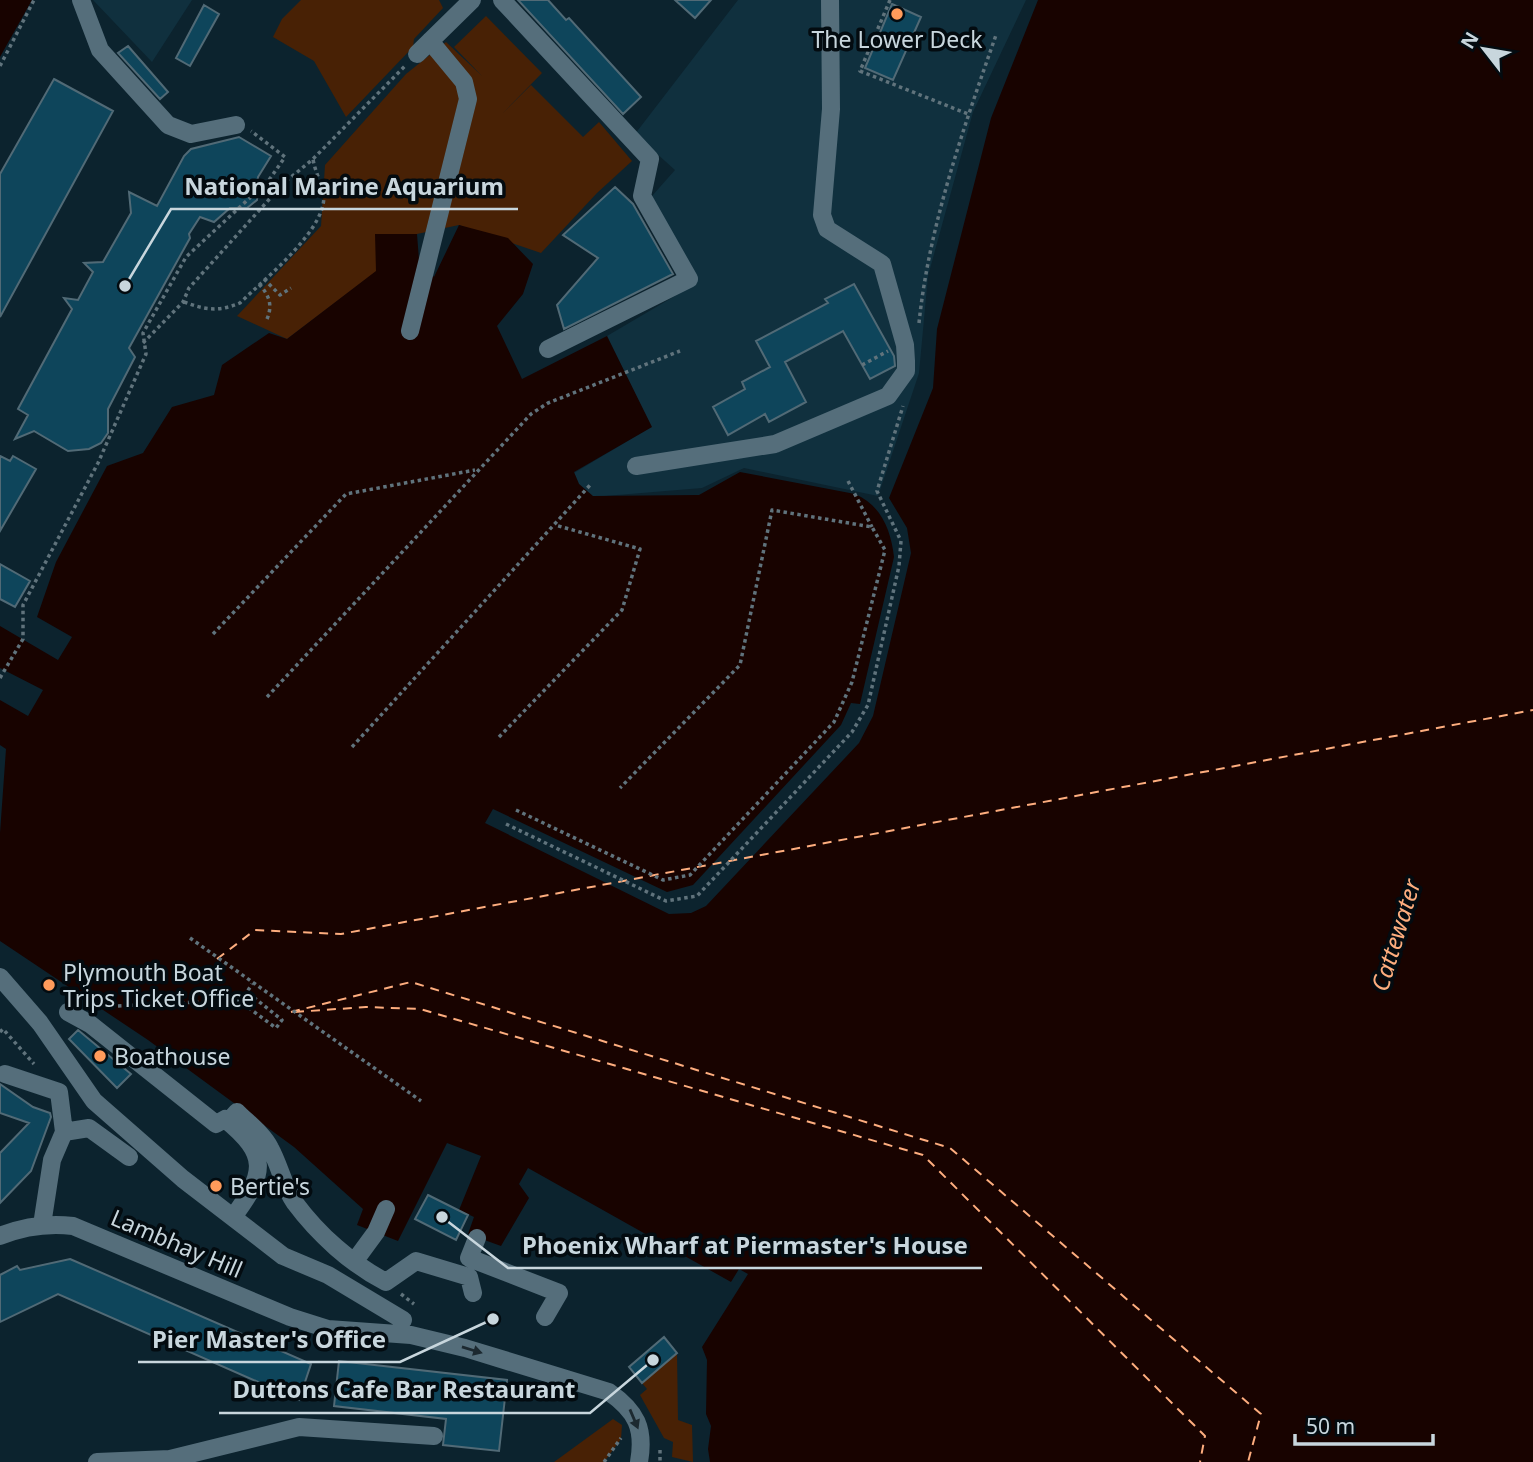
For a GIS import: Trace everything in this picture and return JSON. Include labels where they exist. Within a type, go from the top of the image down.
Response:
[{"type":"street","points":[[81,0],[100,50],[168,125],[191,134],[236,125]]},
{"type":"street","points":[[502,0],[650,159],[642,197],[690,279],[548,349]]},
{"type":"street","points":[[636,466],[775,444],[888,396],[906,371],[905,345],[882,264],[827,229],[822,215],[831,109],[830,0]]},
{"type":"street","points":[[410,331],[468,99],[464,82],[423,47],[465,2]]},
{"type":"street","points":[[0,977],[40,1023],[94,1101],[183,1179],[283,1256],[328,1275],[403,1320]]},
{"type":"street","points":[[68,1012],[90,1024],[216,1124],[237,1112],[270,1148],[278,1172],[295,1203],[337,1249],[354,1262],[386,1282],[416,1261],[441,1267],[469,1277],[472,1293]]},
{"type":"street","points":[[5,1074],[59,1093],[64,1132],[52,1160],[42,1225]]},
{"type":"street","points":[[226,1120],[249,1138],[259,1163],[254,1183],[233,1217]]},
{"type":"street","points":[[64,1132],[89,1128],[129,1157]]},
{"type":"street","points":[[354,1262],[376,1232],[386,1209]]},
{"type":"street","name":"Lambhay Hill","points":[[0,1236],[20,1228],[42,1225],[73,1226],[290,1317],[357,1333],[411,1335],[451,1344],[609,1392],[628,1405],[637,1422],[639,1462]]},
{"type":"street","points":[[477,1237],[468,1258],[559,1293],[545,1317]]},
{"type":"street","points":[[97,1462],[170,1459],[299,1427],[434,1436]]},
{"type":"path","points":[[0,66],[33,0]]},
{"type":"path","points":[[890,0],[860,71],[968,114]]},
{"type":"path","points":[[919,325],[936,234],[968,114],[996,35]]},
{"type":"path","points":[[143,343],[183,302],[189,288],[275,192],[313,159],[423,47]]},
{"type":"path","points":[[0,678],[23,639],[23,606],[99,463],[146,354],[143,333],[186,257],[269,180],[285,156],[257,134],[236,125]]},
{"type":"path","points":[[183,302],[208,310],[223,310],[240,303],[318,223],[323,192],[315,178],[313,159]]},
{"type":"path","points":[[264,279],[281,295],[291,288]]},
{"type":"path","points":[[259,285],[267,293],[270,306],[267,319]]},
{"type":"path","points":[[267,697],[531,414],[548,403],[680,351]]},
{"type":"path","points":[[506,824],[666,901],[697,896],[742,852],[852,732],[868,705],[899,566],[901,541],[877,491],[906,399]]},
{"type":"path","points":[[213,634],[346,494],[477,469]]},
{"type":"path","points":[[516,810],[663,880],[690,874],[834,722],[852,682],[884,550],[848,481]]},
{"type":"path","points":[[352,747],[591,484]]},
{"type":"path","points":[[620,788],[740,665],[772,510],[872,527]]},
{"type":"path","points":[[499,737],[622,610],[640,549],[555,525]]},
{"type":"path","points":[[190,938],[421,1101]]},
{"type":"path","points":[[68,1012],[102,1006],[238,1000],[276,1028],[282,1020],[247,992],[253,984]]},
{"type":"path","points":[[0,1032],[3,1029],[35,1065]]},
{"type":"path","points":[[604,1462],[621,1439],[622,1432]]},
{"type":"shaded area","points":[[93,0],[192,0],[152,62]]},
{"type":"shaded area","points":[[301,0],[439,0],[443,8],[414,39],[413,47],[346,117],[314,61],[273,37],[282,19]]},
{"type":"shaded area","points":[[738,0],[1026,0],[973,112],[928,276],[919,373],[878,496],[744,468],[702,488],[593,497],[579,484],[574,473],[651,427],[607,336],[697,283],[652,196],[675,170],[635,134]]},
{"type":"shaded area","points":[[486,16],[542,73],[502,114],[531,85],[583,137],[599,122],[632,161],[597,193],[541,253],[459,225],[417,234],[376,234],[377,271],[287,339],[237,316],[321,226],[325,165],[406,74],[446,42],[482,76],[454,47]]},
{"type":"shaded area","points":[[677,1353],[678,1420],[692,1425],[693,1462],[672,1457],[673,1442],[664,1438],[640,1395],[647,1389],[642,1383]]},
{"type":"shaded area","points":[[613,1419],[622,1425],[621,1439],[604,1462],[554,1462]]},
{"type":"water","points":[[0,0],[32,0],[0,57]]},
{"type":"water","name":"Cattewater","points":[[1038,0],[1533,0],[1533,1462],[710,1462],[708,1449],[711,1426],[706,1414],[707,1360],[702,1347],[748,1274],[739,1269],[731,1282],[528,1168],[519,1184],[529,1198],[501,1246],[468,1234],[474,1217],[459,1210],[481,1156],[447,1143],[398,1241],[357,1225],[363,1209],[294,1147],[148,1040],[0,941],[0,833],[6,749],[0,745],[0,700],[28,716],[43,690],[0,668],[0,626],[58,660],[72,637],[37,617],[56,562],[107,466],[143,453],[172,407],[214,395],[222,365],[269,333],[287,339],[376,271],[375,234],[417,234],[419,260],[434,277],[459,225],[508,238],[533,264],[523,294],[497,326],[522,379],[607,336],[652,427],[574,472],[579,484],[593,496],[699,495],[740,472],[855,494],[872,505],[887,528],[894,557],[860,704],[851,703],[841,725],[693,885],[667,892],[493,809],[485,823],[669,914],[691,913],[706,906],[859,743],[873,716],[911,553],[907,528],[889,498],[933,388],[937,329],[991,118]]},
{"type":"building","points":[[518,0],[548,0],[566,20],[569,18],[641,97],[623,114]]},
{"type":"building","points":[[675,0],[711,0],[695,18]]},
{"type":"building","points":[[892,4],[921,17],[893,80],[865,68]]},
{"type":"building","points":[[204,5],[219,14],[190,66],[176,58]]},
{"type":"building","points":[[128,46],[168,92],[160,99],[118,53]]},
{"type":"building","points":[[54,79],[113,111],[0,317],[0,174]]},
{"type":"building","points":[[239,137],[271,156],[258,177],[257,200],[247,208],[230,208],[214,222],[200,217],[189,234],[190,238],[129,348],[135,357],[108,409],[108,433],[101,443],[89,449],[68,451],[34,431],[15,439],[28,415],[18,409],[72,309],[64,298],[78,300],[93,272],[84,263],[103,262],[131,213],[129,192],[157,206],[184,156],[191,149]]},
{"type":"building","points":[[615,187],[633,204],[673,274],[564,329],[557,305],[598,258],[563,235]]},
{"type":"building","points":[[854,284],[894,356],[895,366],[870,379],[843,331],[785,362],[806,402],[769,422],[765,414],[728,435],[713,407],[745,389],[742,382],[770,367],[756,341],[828,303],[825,299]]},
{"type":"building","points":[[0,456],[10,461],[13,456],[36,469],[0,531]]},
{"type":"building","points":[[0,564],[30,581],[15,607],[0,599]]},
{"type":"building","name":"Boathouse","points":[[78,1030],[131,1074],[117,1088],[69,1039]]},
{"type":"building","points":[[0,1084],[33,1107],[50,1113],[51,1117],[31,1171],[0,1203],[0,1153],[29,1123],[0,1113]]},
{"type":"building","points":[[428,1195],[468,1215],[456,1240],[415,1219]]},
{"type":"building","points":[[70,1259],[311,1364],[299,1400],[58,1294],[0,1322],[0,1275],[17,1266],[20,1270]]},
{"type":"building","points":[[664,1337],[677,1353],[642,1383],[629,1367]]},
{"type":"building","points":[[339,1361],[507,1380],[499,1451],[443,1445],[446,1419],[334,1406]]},
{"type":"ferry route","points":[[217,959],[255,930],[341,934],[1533,710]]},
{"type":"ferry route","points":[[291,1012],[411,982],[950,1148],[1261,1414],[1248,1462]]},
{"type":"ferry route","points":[[295,1012],[366,1007],[420,1009],[923,1155],[1205,1436],[1200,1462]]},
{"type":"place","name":"The Lower Deck","points":[[897,14]]},
{"type":"place","name":"National Marine Aquarium","points":[[125,286]]},
{"type":"place","name":"Plymouth Boat Trips Ticket Office","points":[[49,985]]},
{"type":"place","name":"Boathouse","points":[[100,1056]]},
{"type":"place","name":"Bertie's","points":[[216,1186]]},
{"type":"place","name":"Phoenix Wharf at Piermaster's House","points":[[442,1217]]},
{"type":"place","name":"Pier Master's Office","points":[[493,1319]]},
{"type":"place","name":"Duttons Cafe Bar Restaurant","points":[[653,1360]]}]
